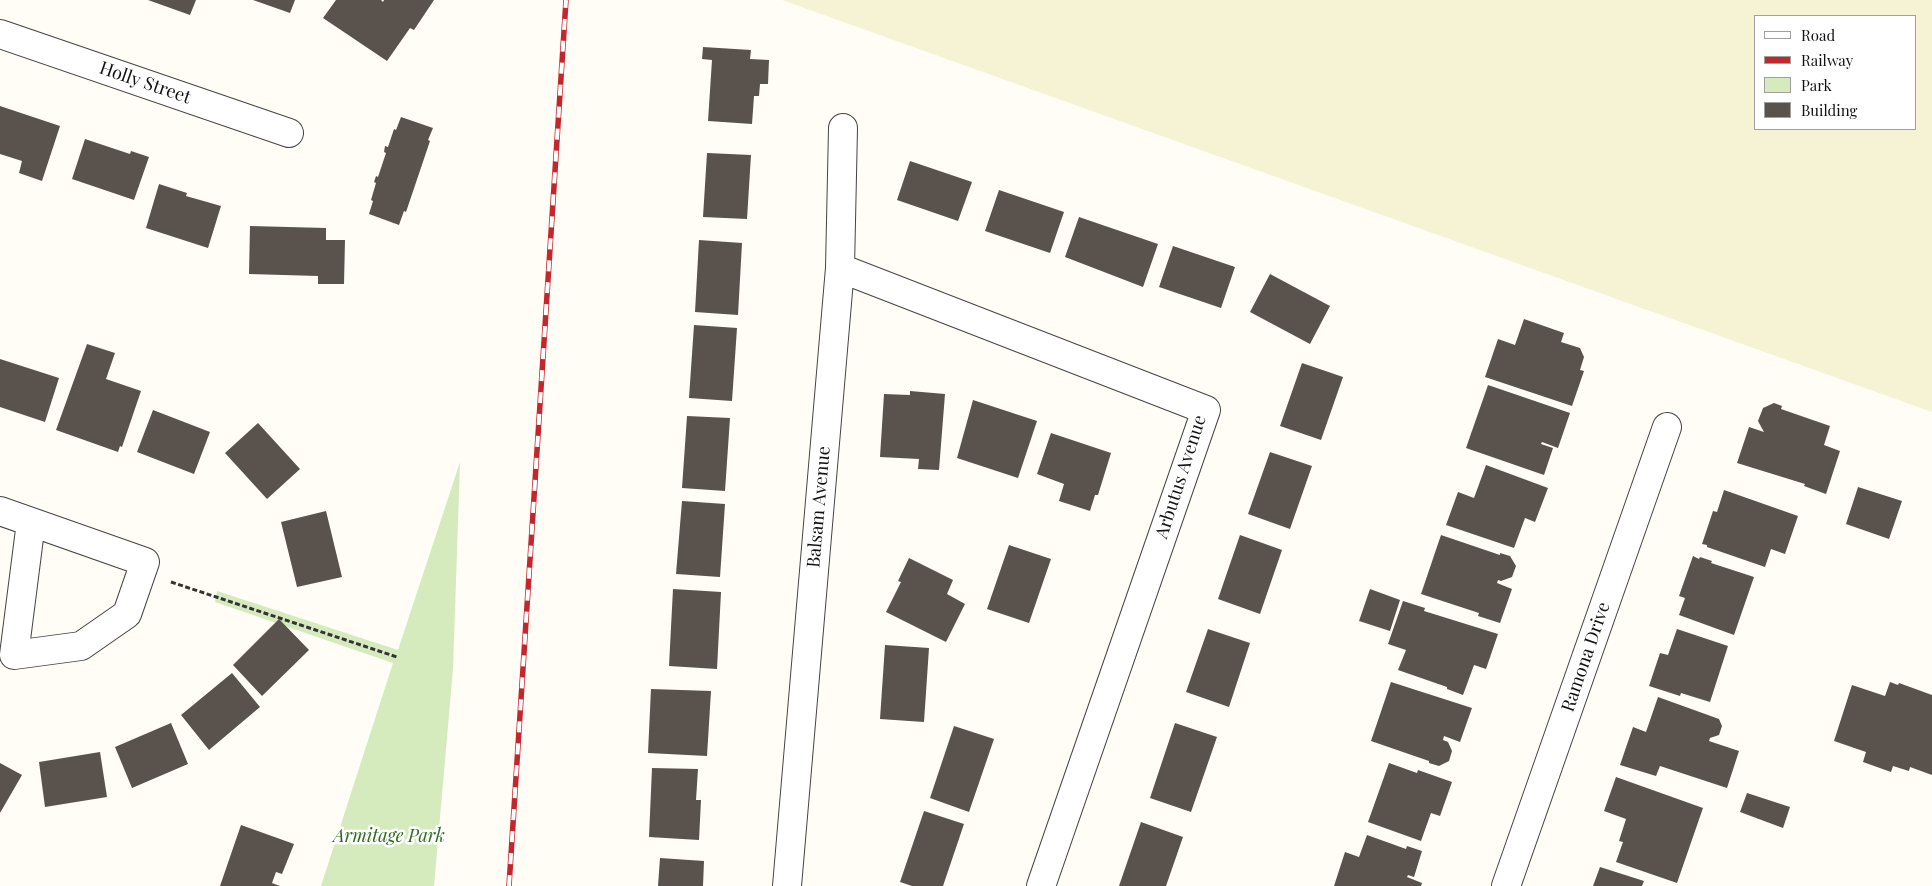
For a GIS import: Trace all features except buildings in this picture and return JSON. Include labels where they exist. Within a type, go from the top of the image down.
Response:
[{"type":"street","name":"Holly Street","points":[[0,34],[289,133]]},
{"type":"street","name":"Balsam Avenue","points":[[787,886],[840,268],[843,128]]},
{"type":"street","name":"Arbutus Avenue","points":[[840,268],[1206,410],[1041,886]]},
{"type":"street","name":"Ramona Drive","points":[[1506,886],[1667,427]]},
{"type":"street","points":[[0,511],[145,562],[127,614],[81,646],[14,655],[31,522]]},
{"type":"path","points":[[142,572],[396,657]]},
{"type":"shaded area","points":[[782,0],[1932,0],[1932,412]]},
{"type":"green space","name":"Armitage Park","points":[[460,462],[453,669],[434,886],[321,886],[393,663],[215,602],[217,591],[398,650]]},
{"type":"railway","points":[[509,886],[566,0]]}]
